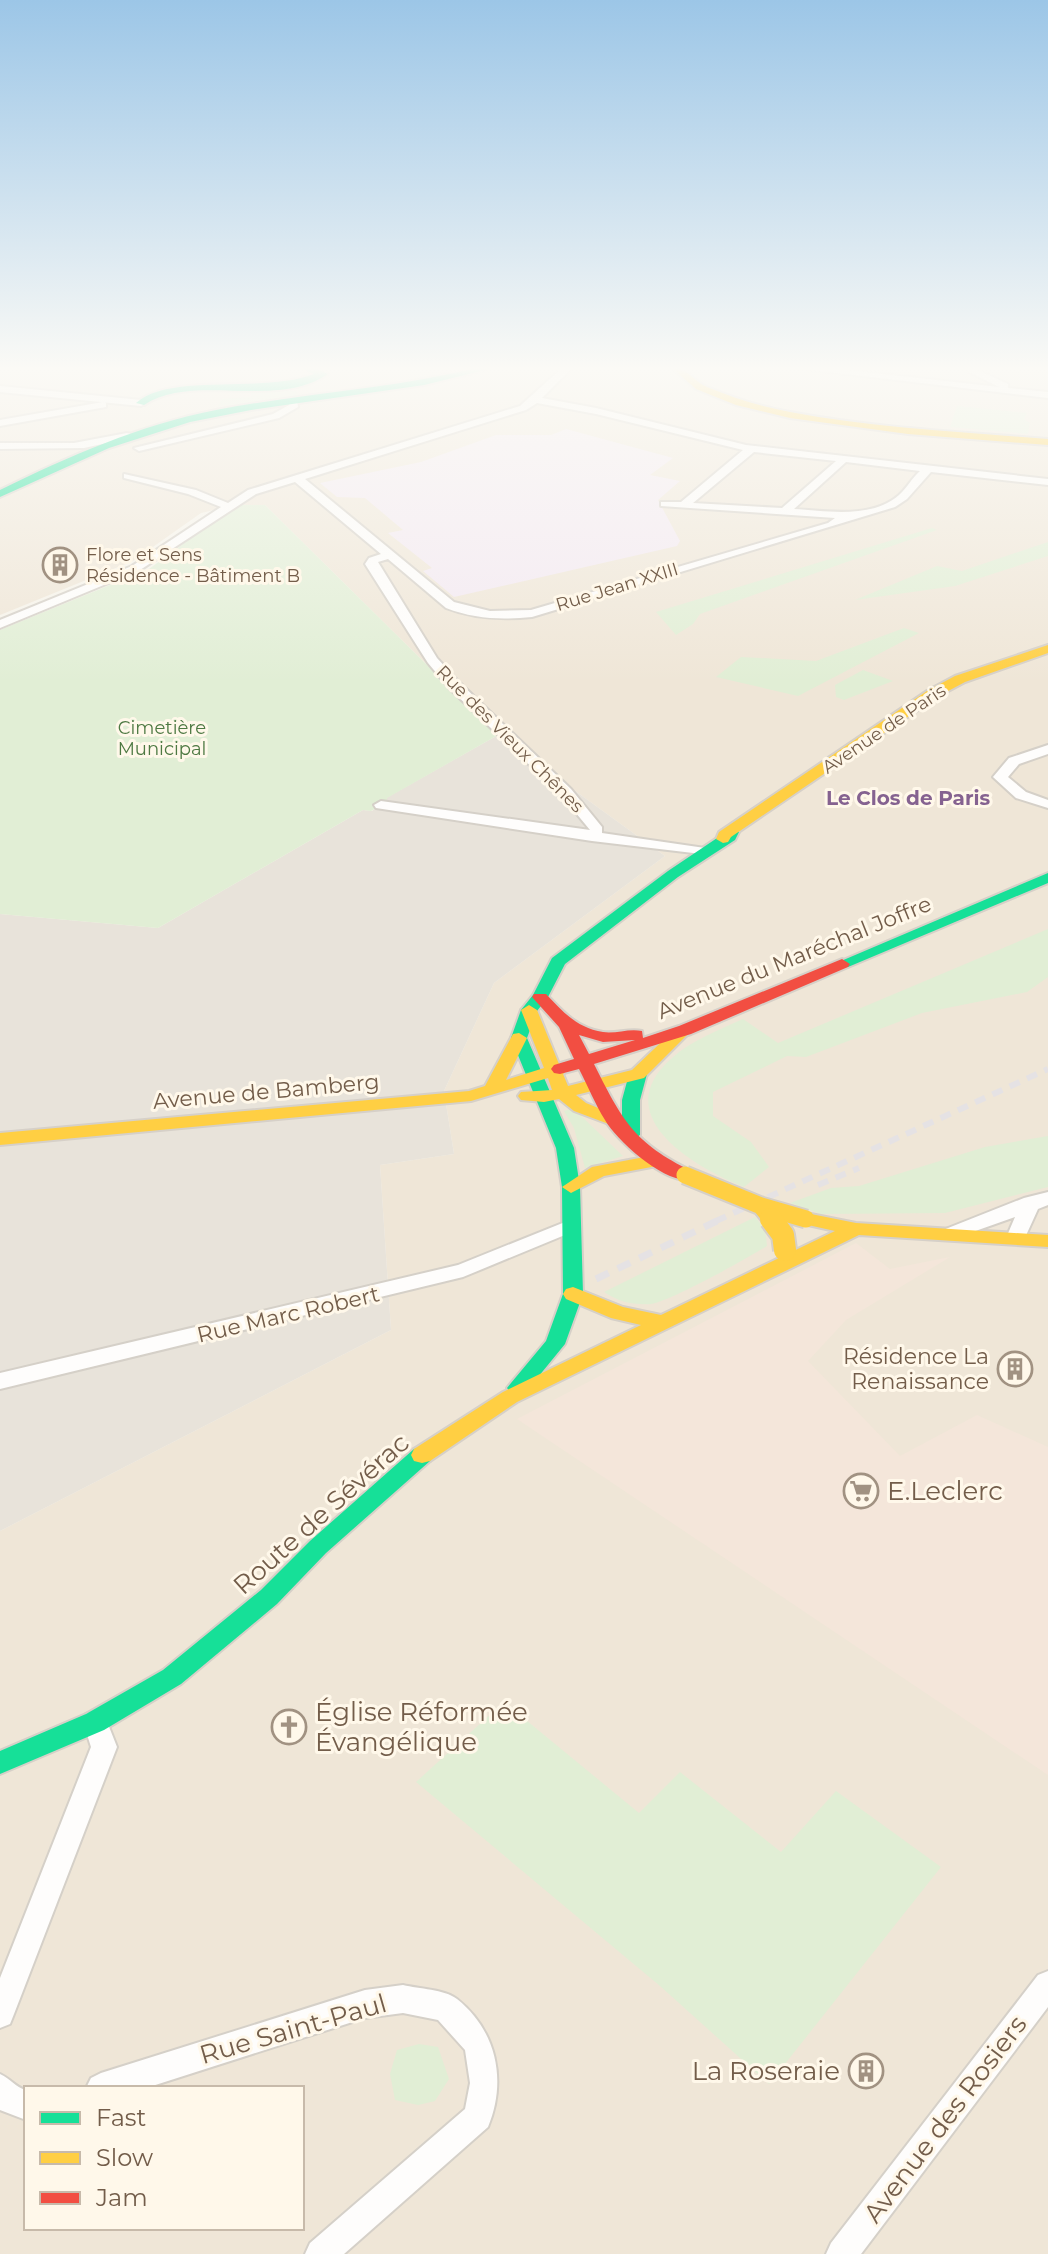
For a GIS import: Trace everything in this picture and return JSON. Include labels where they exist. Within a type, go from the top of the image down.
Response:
[{"type":"main road","points":[[0,494],[47,472]]},
{"type":"main road","points":[[0,502],[52,472]]},
{"type":"main road","name":"Avenue de Paris","points":[[492,1089],[558,961],[728,835],[932,694],[971,675],[1048,649]]},
{"type":"main road","name":"Avenue du Maréchal Joffre","points":[[535,1076],[685,1030],[1048,878]]},
{"type":"main road","points":[[535,1003],[566,1025],[614,1038],[685,1030]]},
{"type":"main road","points":[[535,1003],[562,1092],[580,1107],[614,1121],[655,1161],[685,1175],[761,1206],[856,1229],[1048,1241]]},
{"type":"main road","points":[[566,1025],[614,1121]]},
{"type":"main road","points":[[471,1096],[544,1097],[638,1074],[685,1030]]},
{"type":"main road","points":[[510,1397],[555,1344],[573,1294],[571,1187],[565,1148],[519,1038]]},
{"type":"main road","points":[[631,1135],[631,1100],[638,1074]]},
{"type":"main road","name":"Avenue de Bamberg","points":[[0,1139],[471,1096],[535,1076]]},
{"type":"main road","points":[[571,1187],[599,1171],[655,1161]]},
{"type":"main road","points":[[761,1206],[783,1235],[783,1256]]},
{"type":"main road","name":"Route de Sévérac","points":[[0,1763],[95,1722],[172,1677],[206,1652],[419,1457],[510,1397],[665,1323],[783,1256],[856,1229]]},
{"type":"main road","points":[[573,1294],[602,1309],[633,1319],[665,1323]]},
{"type":"street","points":[[0,624],[136,568],[252,492],[282,488],[297,478],[316,472]]},
{"type":"street","points":[[684,505],[723,472]]},
{"type":"street","points":[[784,512],[829,472]]},
{"type":"street","name":"Rue Jean XXIII","points":[[297,478],[455,607],[484,615],[516,615],[819,529],[832,525],[843,515],[891,505],[908,496],[925,472]]},
{"type":"street","points":[[949,472],[1048,482]]},
{"type":"street","points":[[128,476],[192,492],[227,506]]},
{"type":"street","name":"Rue Jean XXIII","points":[[282,488],[322,498]]},
{"type":"street","points":[[665,504],[843,515]]},
{"type":"street","name":"Rue des Vieux Chênes","points":[[391,554],[373,560],[371,564],[432,660],[566,792],[597,830],[592,837],[705,852]]},
{"type":"street","points":[[1048,749],[1014,761],[1000,777],[1009,789],[1030,801],[1048,804]]},
{"type":"street","points":[[381,805],[592,837]]},
{"type":"street","points":[[950,1234],[1039,1200]]},
{"type":"street","points":[[1016,1238],[1039,1200]]},
{"type":"street","name":"Rue Marc Robert","points":[[0,1381],[463,1270],[570,1231]]},
{"type":"street","points":[[0,2014],[104,1747],[95,1722]]},
{"type":"street","name":"Avenue des Rosiers","points":[[842,2254],[1048,1984]]},
{"type":"street","name":"Rue Saint-Paul","points":[[114,2083],[365,2004],[403,1999],[446,2008],[478,2044],[485,2083],[478,2117],[321,2254]]},
{"type":"street","points":[[0,2089],[6,2098],[24,2104]]},
{"type":"shaded area","points":[[0,472],[1048,472],[1048,2254],[0,2254],[0,1531],[391,1330],[380,1165],[454,1154],[444,1091],[494,983],[665,856],[498,735],[265,505],[236,505],[201,513],[133,561],[0,615]]},
{"type":"shaded area","points":[[372,472],[654,472],[650,475],[680,481],[658,500],[680,541],[677,546],[454,597],[423,571],[432,568],[388,533],[403,530],[365,498],[337,497],[320,483]]},
{"type":"shaded area","points":[[498,735],[665,856],[494,983],[444,1091],[454,1154],[380,1165],[391,1330],[0,1531],[0,914],[158,928],[363,810],[372,811],[386,798]]},
{"type":"shaded area","points":[[856,1243],[890,1269],[950,1257],[846,1320],[808,1361],[900,1456],[977,1415],[1048,1447],[1048,1775],[517,1419]]},
{"type":"green space","name":"Cimetière Municipal","points":[[236,505],[265,505],[498,735],[387,798],[387,802],[371,811],[363,810],[158,928],[0,914],[0,630],[149,569]]},
{"type":"green space","points":[[932,528],[937,530],[700,614],[693,624],[676,635],[656,612]]},
{"type":"green space","points":[[1048,542],[1048,556],[955,586],[855,600],[937,566],[962,571]]},
{"type":"green space","points":[[904,628],[919,633],[798,696],[716,677],[741,657],[816,661]]},
{"type":"green space","points":[[863,670],[893,681],[844,700],[836,697],[835,685]]},
{"type":"green space","points":[[1048,929],[1048,977],[1027,992],[922,1013],[806,1057],[787,1056],[713,1092],[713,1116],[751,1142],[769,1167],[744,1187],[682,1153],[665,1137],[653,1119],[648,1100],[654,1079],[672,1058],[706,1036],[743,1019],[778,1043]]},
{"type":"green space","points":[[571,1109],[623,1156],[585,1168],[574,1128],[564,1111]]},
{"type":"green space","points":[[1048,1136],[1048,1187],[945,1213],[821,1214],[790,1203],[831,1188],[859,1186],[985,1147]]},
{"type":"green space","points":[[755,1217],[765,1229],[767,1246],[691,1287],[651,1304],[626,1302],[604,1292]]},
{"type":"green space","points":[[504,1702],[639,1813],[680,1772],[781,1852],[836,1791],[941,1867],[769,2084],[660,1986],[416,1782]]},
{"type":"green space","points":[[419,2044],[438,2047],[449,2079],[435,2101],[418,2105],[395,2100],[390,2074],[397,2050]]},
{"type":"railway","points":[[716,1221],[1048,1069]]},
{"type":"railway","points":[[818,1185],[859,1168]]},
{"type":"railway","points":[[596,1279],[721,1219]]},
{"type":"traffic: fast","points":[[0,494],[45,472]]},
{"type":"traffic: fast","points":[[518,1388],[555,1344],[573,1294],[571,1187],[565,1148],[519,1038],[529,1010],[540,997],[558,961],[673,874],[730,837],[732,832]]},
{"type":"traffic: fast","points":[[842,964],[1048,878]]},
{"type":"traffic: fast","points":[[631,1135],[631,1100],[638,1074]]},
{"type":"traffic: fast","points":[[0,1763],[95,1722],[172,1677],[269,1597],[318,1547],[422,1455]]},
{"type":"traffic: slow","points":[[723,839],[724,835],[932,694],[960,679],[1048,649]]},
{"type":"traffic: slow","points":[[529,1010],[562,1092],[580,1107],[614,1121]]},
{"type":"traffic: slow","points":[[527,1096],[544,1097],[638,1074],[681,1033]]},
{"type":"traffic: slow","points":[[492,1089],[519,1038]]},
{"type":"traffic: slow","points":[[0,1139],[471,1096],[560,1069]]},
{"type":"traffic: slow","points":[[571,1187],[599,1171],[655,1161]]},
{"type":"traffic: slow","points":[[685,1175],[761,1206],[806,1219]]},
{"type":"traffic: slow","points":[[761,1206],[783,1235],[785,1250]]},
{"type":"traffic: slow","points":[[806,1219],[856,1229],[1048,1241]]},
{"type":"traffic: slow","points":[[422,1455],[510,1397],[856,1229]]},
{"type":"traffic: slow","points":[[573,1294],[618,1313],[665,1323]]},
{"type":"traffic: jam","points":[[560,1069],[685,1030],[842,964]]},
{"type":"traffic: jam","points":[[540,997],[566,1025],[614,1121],[655,1161],[685,1175]]},
{"type":"traffic: jam","points":[[566,1025],[603,1037],[636,1035]]},
{"type":"place","name":"Flore et Sens Résidence - Bâtiment B","points":[[60,565]]},
{"type":"place","name":"Résidence La Renaissance","points":[[1015,1369]]},
{"type":"place","name":"E.Leclerc","points":[[861,1491]]},
{"type":"place","name":"Église Réformée Évangélique","points":[[289,1727]]},
{"type":"place","name":"La Roseraie","points":[[866,2071]]},
{"type":"district","name":"Le Clos de Paris","points":[[908,798]]}]
